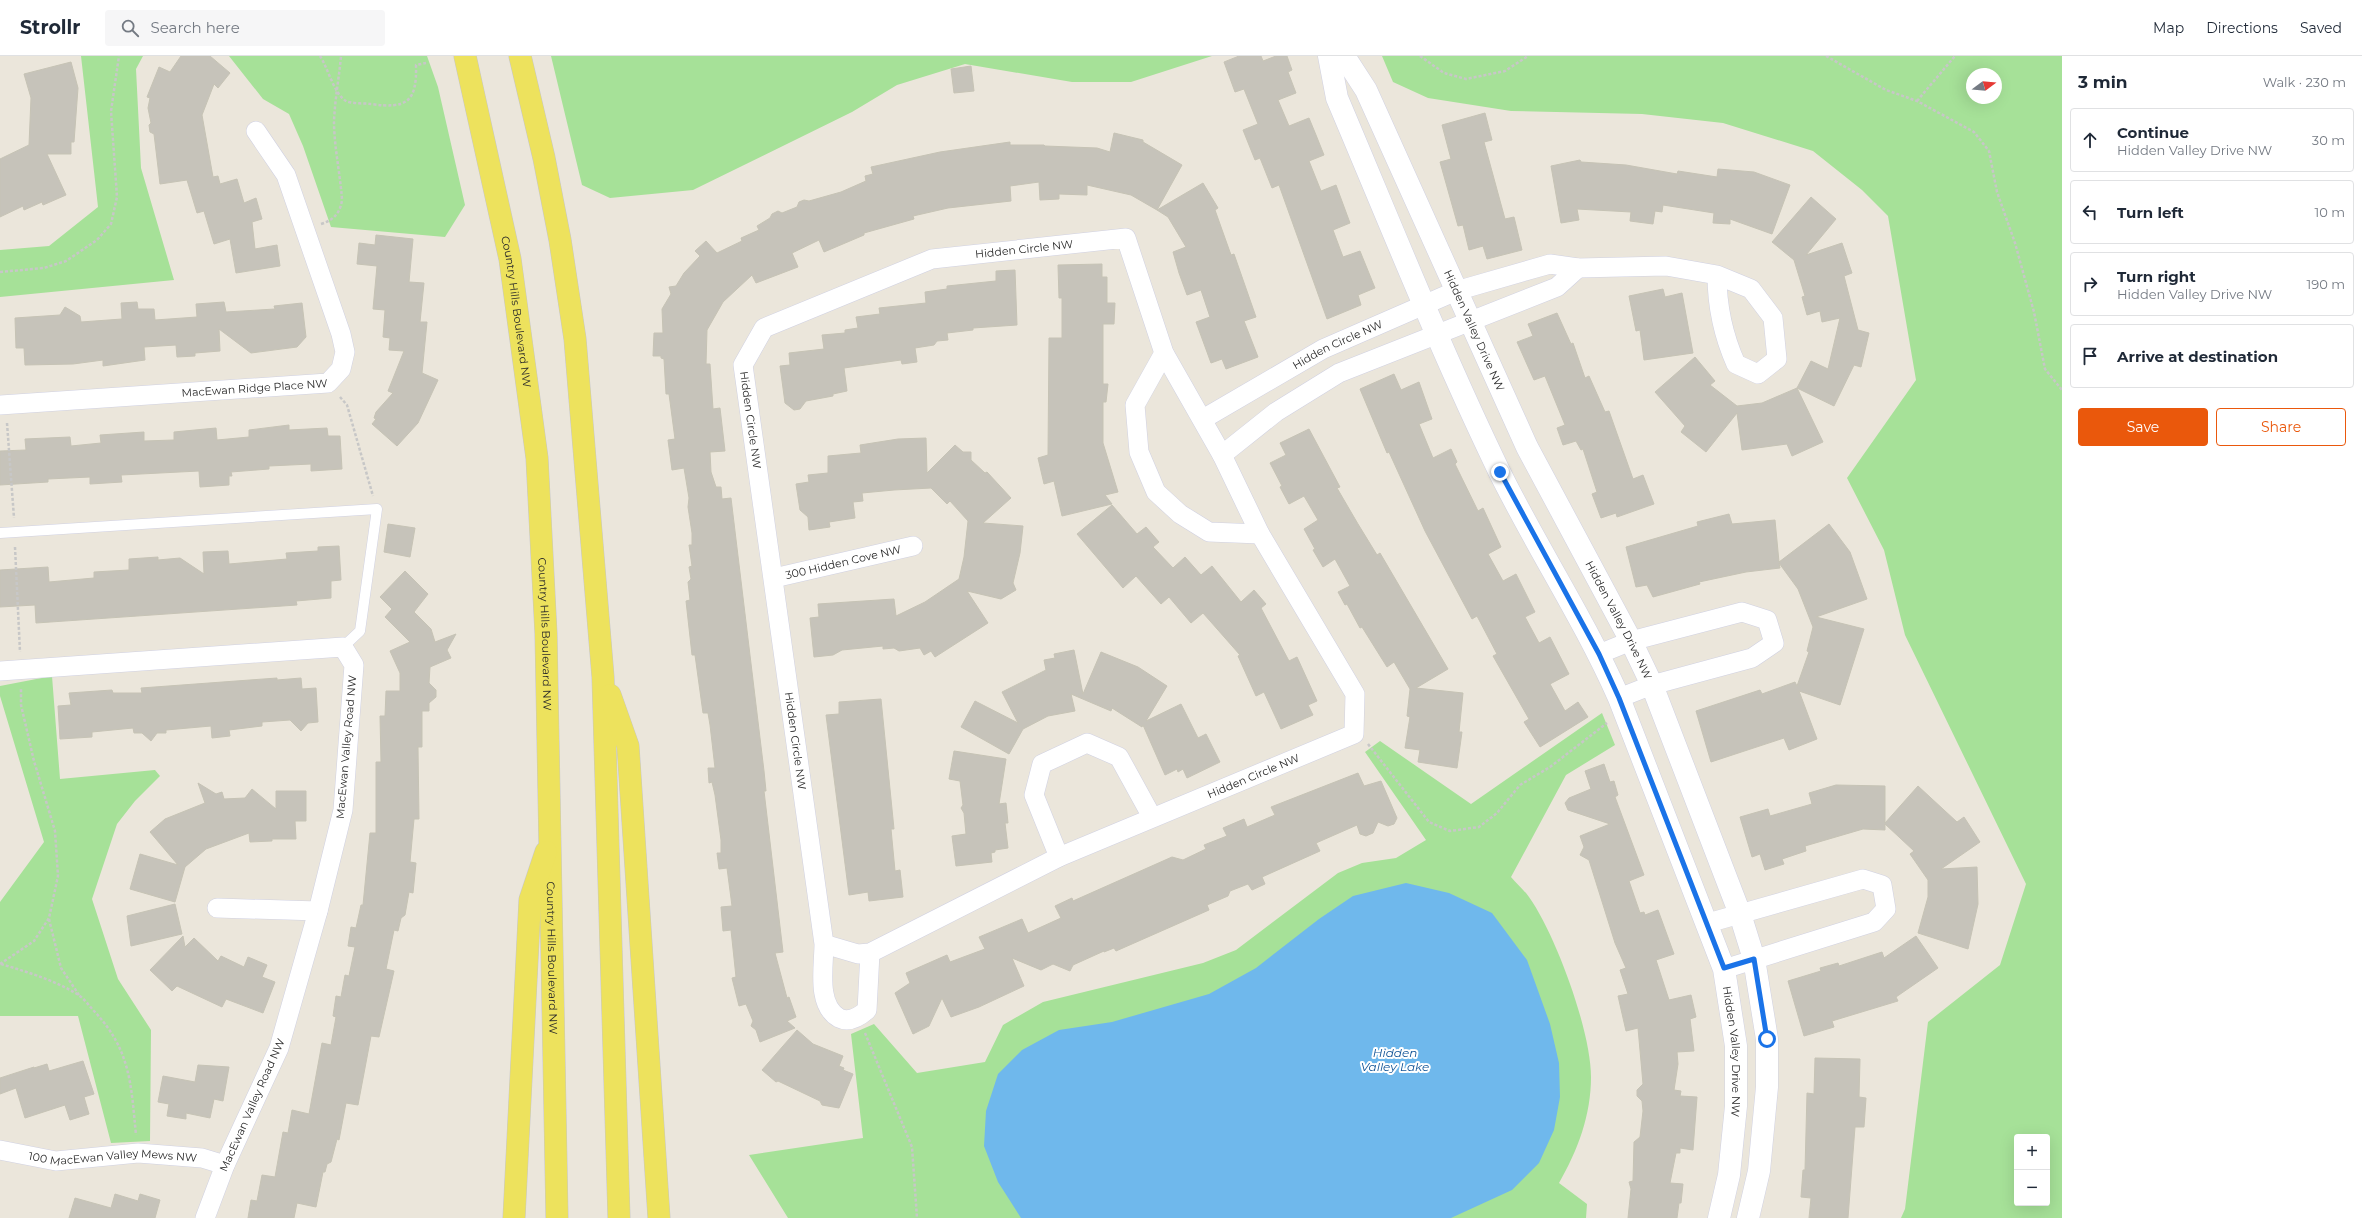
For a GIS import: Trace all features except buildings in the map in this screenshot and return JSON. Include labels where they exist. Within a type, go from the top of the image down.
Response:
[{"type":"main road","name":"Country Hills Boulevard NW","points":[[465,56],[510,259],[537,458],[546,634],[557,1133],[557,1218]]},
{"type":"main road","points":[[520,56],[544,158],[560,240],[575,339],[603,677],[619,1218]]},
{"type":"main road","points":[[603,677],[628,746],[659,1218]]},
{"type":"main road","points":[[514,1218],[530,900],[551,838]]},
{"type":"main road","points":[[557,1133],[568,1218]]},
{"type":"street","name":"Hidden Valley Drive NW","points":[[1329,56],[1337,98],[1437,334],[1500,472],[1599,654],[1619,698],[1708,923],[1724,968],[1736,1046],[1736,1106],[1729,1175],[1719,1218]]},
{"type":"street","name":"Hidden Valley Drive NW","points":[[1344,56],[1366,90],[1527,447],[1631,641],[1652,685],[1740,914],[1754,959],[1767,1039],[1767,1087],[1759,1171],[1748,1218]]},
{"type":"street","name":"MacEwan Ridge Place NW","points":[[0,405],[328,383],[341,369],[345,352],[341,334],[286,175],[256,131]]},
{"type":"street","name":"Hidden Circle NW","points":[[859,1018],[844,1020],[832,1014],[825,1002],[824,944],[743,365],[764,328],[932,258],[1126,238],[1164,353],[1203,419],[1260,534],[1355,694],[1354,734],[1059,858],[870,954]]},
{"type":"street","name":"Hidden Circle NW","points":[[1203,419],[1323,349],[1456,291],[1550,264],[1578,268],[1666,266],[1717,275],[1751,289],[1773,318],[1777,359],[1758,374],[1736,364],[1726,342],[1718,304],[1717,275]]},
{"type":"street","points":[[1222,455],[1276,412],[1339,373],[1557,287],[1578,268]]},
{"type":"street","points":[[1164,353],[1135,405],[1139,452],[1156,492],[1180,514],[1209,532],[1260,534]]},
{"type":"street","name":"300 Hidden Cove NW","points":[[774,578],[913,546]]},
{"type":"street","points":[[1599,654],[1631,641],[1742,612],[1767,620],[1774,642],[1752,658],[1652,685],[1619,698]]},
{"type":"street","points":[[0,671],[342,647]]},
{"type":"street","name":"MacEwan Valley Road NW","points":[[205,1218],[225,1165],[279,1048],[318,911],[343,810],[354,665],[342,647]]},
{"type":"street","points":[[1059,858],[1034,795],[1042,764],[1087,743],[1119,757],[1152,818]]},
{"type":"street","points":[[1708,923],[1863,879],[1882,885],[1886,908],[1874,922],[1724,968]]},
{"type":"street","points":[[216,908],[318,911]]},
{"type":"street","points":[[824,944],[858,954],[870,954],[867,1010],[859,1018]]},
{"type":"street","name":"100 MacEwan Valley Mews NW","points":[[0,1150],[56,1161],[138,1153],[202,1158],[225,1165]]},
{"type":"lane","points":[[0,533],[377,509],[360,631],[342,647]]},
{"type":"path","points":[[0,272],[44,268],[66,261],[98,240],[111,224],[117,197],[110,111],[119,56]]},
{"type":"path","points":[[320,56],[332,77],[336,90],[347,101],[400,105],[407,102],[413,95],[417,83],[416,65],[426,62]]},
{"type":"path","points":[[306,231],[326,223],[341,209],[342,198],[334,123],[336,90],[341,56]]},
{"type":"path","points":[[1420,56],[1444,73],[1466,79],[1505,71],[1528,56]]},
{"type":"path","points":[[1826,56],[1886,90],[1917,101],[1974,132],[1989,151],[1997,192],[2015,243],[2034,312],[2045,369],[2062,390]]},
{"type":"path","points":[[1917,101],[1955,56]]},
{"type":"path","points":[[328,383],[347,405],[377,509]]},
{"type":"path","points":[[0,964],[34,941],[48,918],[58,876],[55,831],[34,762],[21,705],[20,669]]},
{"type":"path","points":[[1354,734],[1369,745],[1429,822],[1450,831],[1479,827],[1497,813],[1520,785],[1550,767],[1611,721]]},
{"type":"path","points":[[48,918],[61,968],[79,995],[110,1029],[123,1052],[132,1094],[138,1153]]},
{"type":"path","points":[[0,964],[42,978],[79,995]]},
{"type":"path","points":[[859,1018],[912,1147],[916,1218]]},
{"type":"green space","points":[[81,56],[143,56],[136,69],[141,168],[174,280],[0,297],[0,250],[49,246],[98,207]]},
{"type":"green space","points":[[229,56],[427,56],[438,87],[465,205],[445,237],[331,227],[303,146],[289,114],[263,99]]},
{"type":"green space","points":[[551,56],[1212,56],[1131,82],[1072,82],[965,64],[897,85],[852,112],[693,190],[610,198],[582,185]]},
{"type":"green space","points":[[1382,56],[2062,56],[2062,1218],[1901,1218],[1905,1209],[1928,1022],[2000,965],[2026,884],[1905,635],[1884,550],[1847,478],[1916,380],[1888,216],[1862,190],[1813,151],[1723,123],[1642,114],[1511,111],[1428,98],[1393,82]]},
{"type":"green space","points":[[52,676],[60,779],[155,770],[160,776],[135,801],[117,824],[92,899],[118,979],[151,1030],[150,1141],[111,1143],[78,1016],[0,1016],[0,902],[44,842],[0,696],[0,686]]},
{"type":"green space","name":"Hidden Valley Lake","points":[[1602,713],[1615,745],[1566,775],[1511,877],[1529,897],[1550,935],[1570,984],[1579,1010],[1585,1035],[1591,1077],[1589,1105],[1582,1132],[1572,1158],[1559,1183],[1587,1204],[1586,1218],[788,1218],[749,1155],[863,1138],[851,1034],[874,1024],[917,1073],[985,1062],[1003,1025],[1043,1002],[1203,963],[1236,950],[1338,873],[1362,863],[1396,858],[1426,840],[1365,752],[1380,741],[1471,804]]},
{"type":"water","name":"Hidden Valley Lake","points":[[1406,883],[1449,893],[1492,913],[1527,960],[1550,1024],[1559,1063],[1560,1097],[1554,1130],[1539,1163],[1512,1190],[1451,1218],[1021,1218],[998,1182],[984,1146],[986,1111],[998,1074],[1022,1050],[1059,1030],[1112,1022],[1209,994],[1256,968],[1319,919],[1353,896]]},
{"type":"route","points":[[1500,472],[1599,654],[1619,698],[1708,923],[1724,968],[1754,959],[1767,1039]]}]
